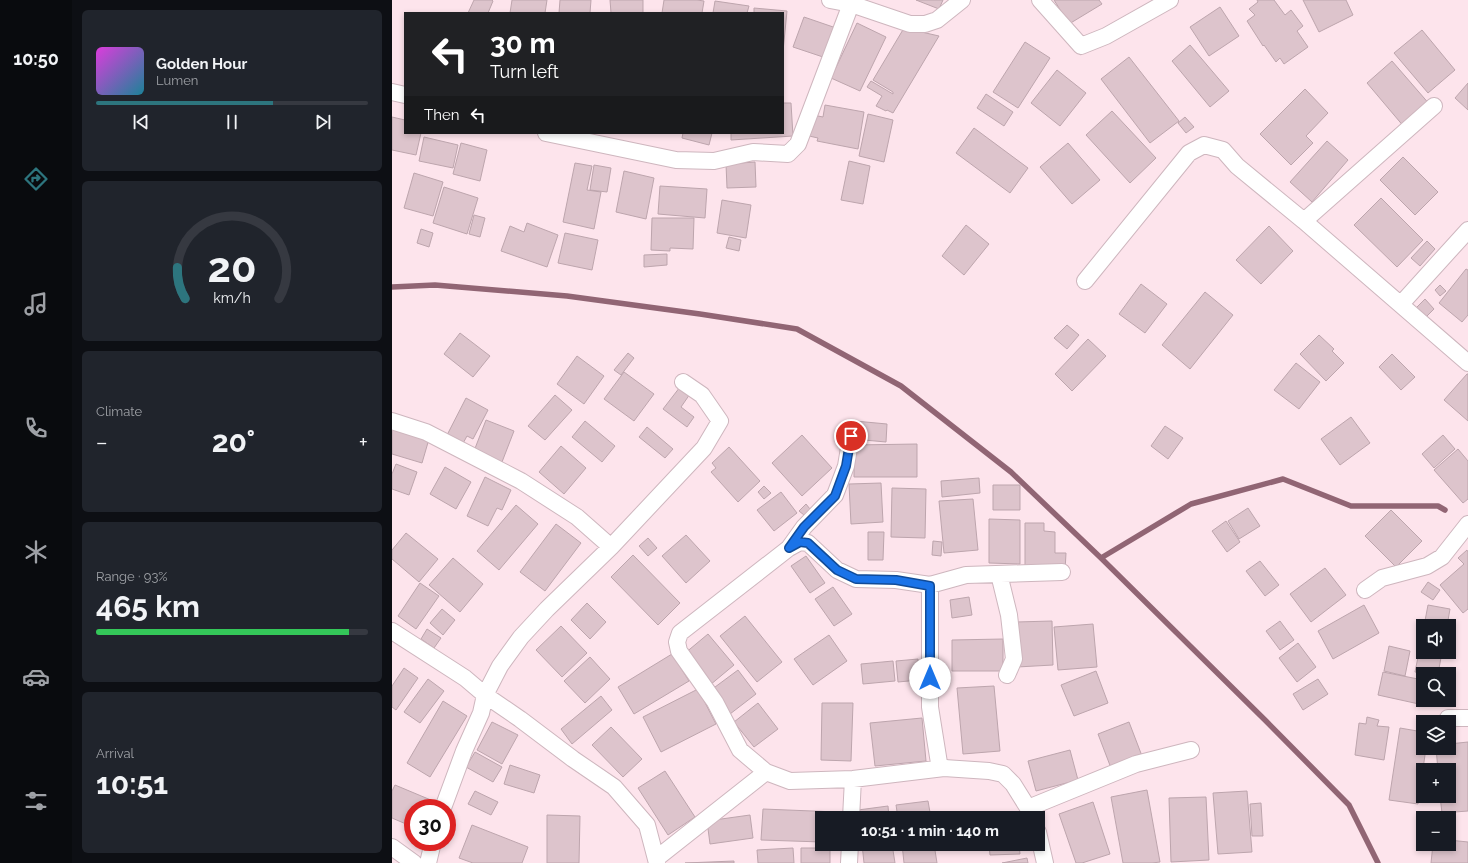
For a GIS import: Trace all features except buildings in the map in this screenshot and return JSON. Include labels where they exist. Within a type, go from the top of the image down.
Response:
[{"type":"street","points":[[830,0],[851,4],[910,24],[925,24],[937,20],[962,0]]},
{"type":"street","points":[[1040,0],[1081,46],[1106,36],[1170,0]]},
{"type":"street","points":[[551,134],[676,160],[714,161],[753,152],[788,154],[798,144],[851,4]]},
{"type":"street","points":[[392,92],[404,95]]},
{"type":"street","points":[[1304,221],[1434,106]]},
{"type":"street","points":[[1085,281],[1189,152],[1204,145],[1223,150],[1237,166],[1304,221],[1468,363]]},
{"type":"street","points":[[1401,304],[1468,230]]},
{"type":"street","points":[[446,799],[464,751],[482,713],[485,695],[500,666],[521,637],[611,547],[704,448],[720,421],[702,395],[683,382]]},
{"type":"street","points":[[392,421],[426,432],[521,481],[577,517],[611,547]]},
{"type":"street","points":[[789,548],[804,527],[835,496],[846,466],[851,436]]},
{"type":"street","points":[[1365,590],[1382,578],[1427,566],[1442,557],[1468,524]]},
{"type":"street","points":[[1029,811],[1013,784],[1002,774],[989,771],[944,768],[853,780],[790,781],[766,772],[740,750],[715,702],[679,650],[677,642],[680,633],[789,548],[800,542],[808,543],[837,570],[856,579],[896,580],[930,586],[966,575],[1062,572]]},
{"type":"street","points":[[999,574],[1009,616],[1014,659],[1007,675]]},
{"type":"street","points":[[930,586],[930,707],[939,763],[944,768]]},
{"type":"street","points":[[392,631],[465,678],[485,695],[520,719],[573,760],[614,787],[647,825],[657,860],[766,772]]},
{"type":"street","points":[[1456,718],[1468,718]]},
{"type":"street","points":[[1034,811],[1136,764],[1191,750]]},
{"type":"street","points":[[851,811],[853,780]]},
{"type":"street","points":[[392,847],[414,863]]},
{"type":"street","points":[[428,863],[431,851]]},
{"type":"street","points":[[849,863],[850,851]]},
{"type":"street","points":[[1042,851],[1045,863]]},
{"type":"waterway","points":[[392,287],[435,285],[567,296],[797,329],[901,386],[1011,472],[1101,558],[1266,721],[1349,805],[1378,863]]},
{"type":"waterway","points":[[1101,558],[1191,504],[1283,479],[1351,506],[1438,506],[1445,510]]},
{"type":"route","points":[[851,436],[846,466],[835,496],[804,527],[789,548],[800,542],[808,543],[837,570],[856,579],[878,581],[896,580],[930,586],[930,678]]}]
